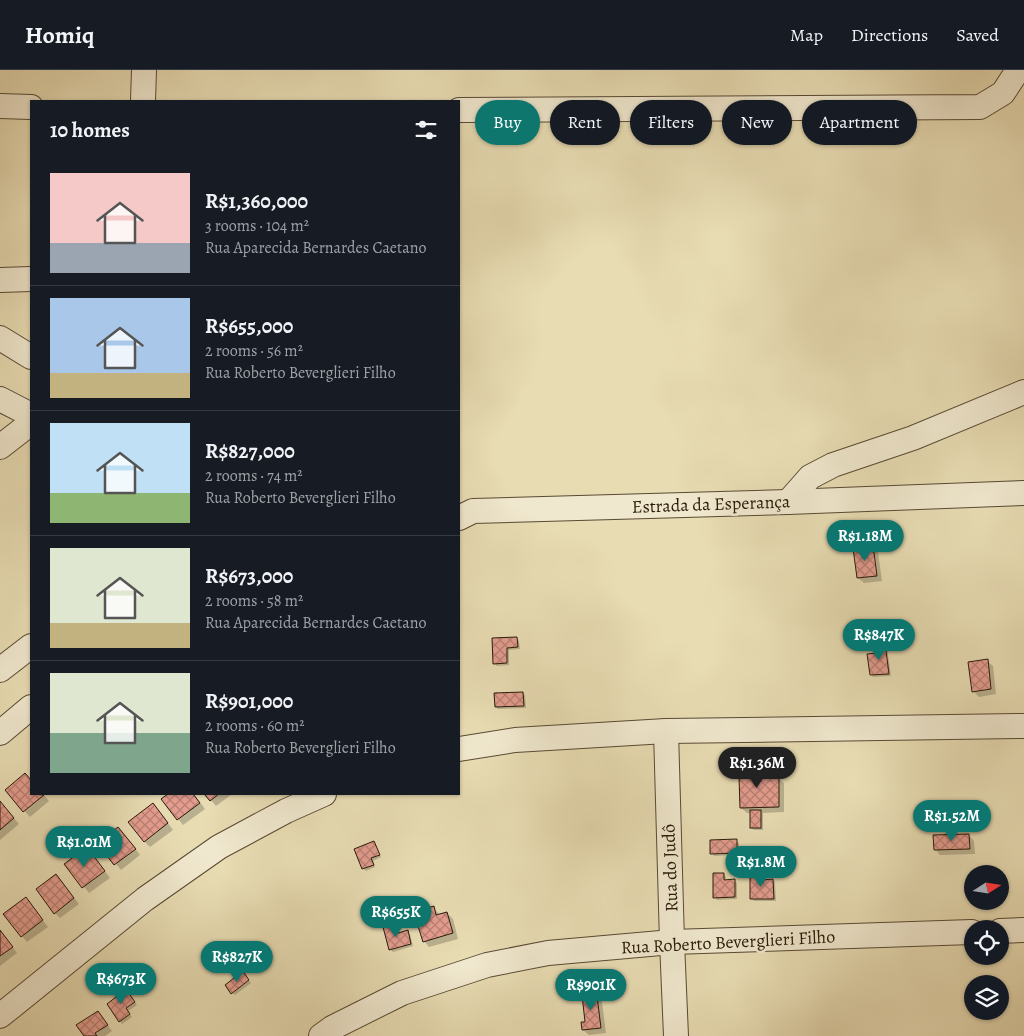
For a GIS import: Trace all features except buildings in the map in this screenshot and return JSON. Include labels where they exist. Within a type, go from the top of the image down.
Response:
[{"type":"street","points":[[143,100],[144,70]]},
{"type":"street","points":[[460,110],[980,107],[1003,93],[1018,70]]},
{"type":"street","points":[[0,106],[30,107]]},
{"type":"street","points":[[0,280],[30,279]]},
{"type":"street","points":[[0,338],[30,356]]},
{"type":"street","points":[[788,502],[810,477],[833,465],[913,438],[1024,392]]},
{"type":"street","points":[[0,399],[30,414]]},
{"type":"street","points":[[0,447],[30,424]]},
{"type":"street","name":"Estrada da Esperança","points":[[460,517],[472,511],[1024,493]]},
{"type":"street","points":[[0,670],[30,647]]},
{"type":"street","points":[[0,732],[30,708]]},
{"type":"street","points":[[460,749],[515,740],[666,730],[1024,726]]},
{"type":"street","name":"Rua do Judô","points":[[666,730],[676,1036]]},
{"type":"street","points":[[0,1016],[145,899],[219,847],[286,811],[322,795]]},
{"type":"street","points":[[1009,931],[1024,930]]},
{"type":"street","name":"Rua Roberto Beverglieri Filho","points":[[321,1036],[332,1028],[402,993],[486,965],[548,952],[672,942],[964,932]]}]
